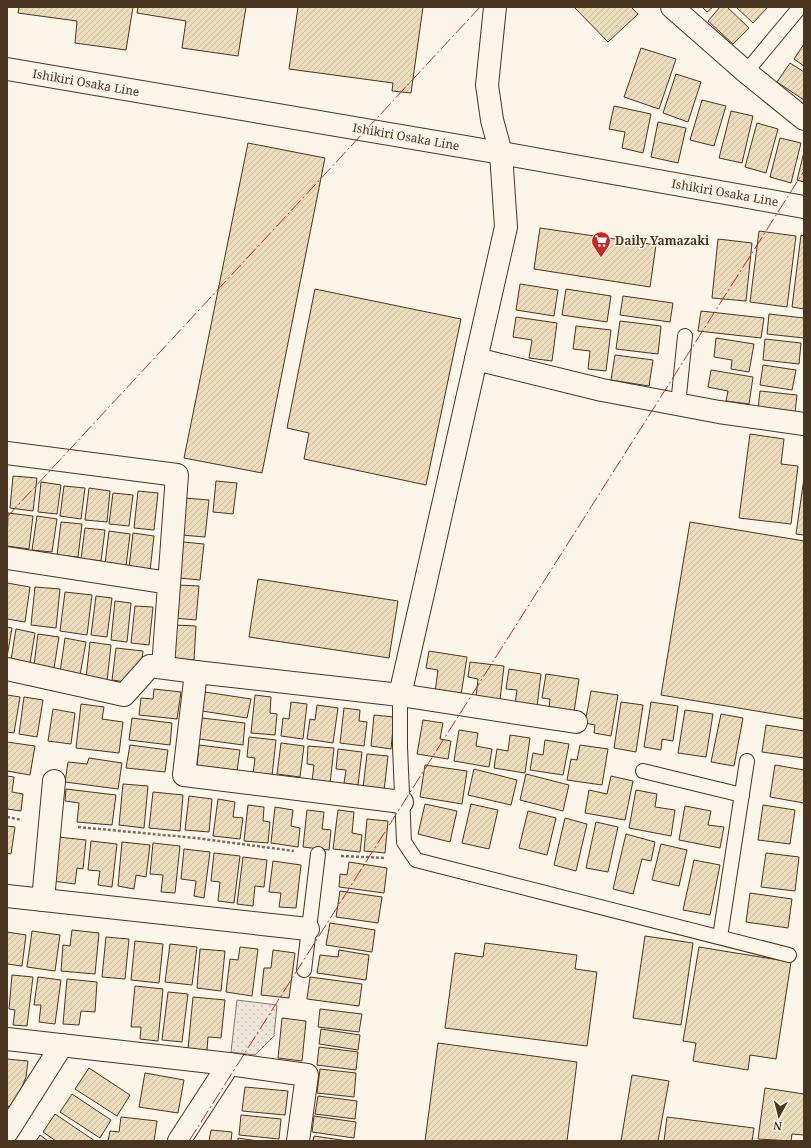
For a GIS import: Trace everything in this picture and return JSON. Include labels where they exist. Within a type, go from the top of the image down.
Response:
[{"type":"street","points":[[400,695],[506,227],[502,153],[492,120],[487,85],[495,7]]},
{"type":"street","points":[[672,7],[746,72],[804,119]]},
{"type":"street","name":"Ishikiri Osaka Line","points":[[7,69],[502,153],[804,207]]},
{"type":"street","points":[[476,359],[602,390],[719,412],[804,424]]},
{"type":"street","points":[[7,453],[177,475],[162,667]]},
{"type":"street","points":[[7,558],[169,583]]},
{"type":"street","points":[[7,669],[124,695],[150,666],[162,667],[400,695],[576,722]]},
{"type":"street","points":[[196,672],[184,775],[402,802]]},
{"type":"street","points":[[43,900],[54,781]]},
{"type":"street","points":[[7,896],[308,929]]},
{"type":"street","points":[[7,1039],[229,1064],[307,1075],[298,1141]]},
{"type":"street","points":[[7,1132],[62,1046]]},
{"type":"street","points":[[179,1141],[229,1064]]},
{"type":"lane","points":[[746,72],[800,7]]},
{"type":"lane","points":[[678,405],[685,336]]},
{"type":"lane","points":[[400,695],[404,842],[416,860],[789,955]]},
{"type":"lane","points":[[720,937],[747,761]]},
{"type":"lane","points":[[643,771],[742,794]]},
{"type":"lane","points":[[304,970],[318,854]]},
{"type":"path","points":[[7,817],[50,825],[196,838],[318,854],[416,860]]},
{"type":"shaded area","points":[[237,1000],[277,1005],[274,1036],[255,1055],[231,1052]]},
{"type":"building","points":[[19,7],[133,7],[126,50],[75,43],[77,21],[18,13]]},
{"type":"building","points":[[138,7],[246,7],[238,56],[182,48],[186,21],[137,13]]},
{"type":"building","points":[[298,7],[423,7],[411,93],[392,91],[393,83],[289,69]]},
{"type":"building","points":[[574,7],[631,7],[638,14],[608,42]]},
{"type":"building","points":[[702,7],[713,7],[707,12]]},
{"type":"building","points":[[720,7],[727,7],[749,28],[733,44],[708,21]]},
{"type":"building","points":[[736,7],[768,7],[753,23]]},
{"type":"building","points":[[804,44],[804,66],[794,59]]},
{"type":"building","points":[[641,48],[676,59],[659,109],[624,97]]},
{"type":"building","points":[[790,63],[804,72],[804,100],[777,82]]},
{"type":"building","points":[[676,74],[701,82],[688,122],[663,113]]},
{"type":"building","points":[[702,100],[726,106],[714,146],[690,140]]},
{"type":"building","points":[[614,106],[651,114],[643,153],[622,148],[625,132],[609,129]]},
{"type":"building","points":[[731,111],[753,116],[742,163],[719,158]]},
{"type":"building","points":[[658,122],[686,128],[678,163],[651,157]]},
{"type":"building","points":[[757,123],[778,129],[766,173],[745,167]]},
{"type":"building","points":[[780,138],[801,143],[791,183],[770,177]]},
{"type":"building","points":[[248,143],[325,158],[262,473],[184,458]]},
{"type":"building","points":[[804,152],[804,182],[797,180]]},
{"type":"building","points":[[540,228],[656,245],[650,287],[534,269]]},
{"type":"building","points":[[759,231],[796,236],[787,307],[750,302]]},
{"type":"building","points":[[801,235],[804,236],[804,309],[792,307]]},
{"type":"building","points":[[718,239],[752,243],[746,301],[712,298]]},
{"type":"building","points":[[520,284],[558,290],[554,316],[516,310]]},
{"type":"building","points":[[315,289],[461,319],[426,485],[304,459],[309,433],[287,428]]},
{"type":"building","points":[[566,289],[611,296],[607,322],[562,315]]},
{"type":"building","points":[[623,296],[673,303],[670,322],[620,315]]},
{"type":"building","points":[[701,311],[764,318],[761,338],[698,331]]},
{"type":"building","points":[[769,314],[804,318],[804,338],[767,334]]},
{"type":"building","points":[[516,317],[557,323],[552,361],[529,358],[532,340],[513,337]]},
{"type":"building","points":[[620,321],[661,326],[658,354],[616,349]]},
{"type":"building","points":[[576,326],[611,330],[606,371],[588,369],[590,351],[573,349]]},
{"type":"building","points":[[716,338],[754,344],[749,372],[731,369],[732,360],[714,357]]},
{"type":"building","points":[[765,339],[801,343],[799,364],[763,360]]},
{"type":"building","points":[[615,355],[653,360],[649,386],[611,380]]},
{"type":"building","points":[[763,365],[796,370],[792,390],[760,385]]},
{"type":"building","points":[[711,370],[753,377],[749,404],[726,401],[728,391],[708,387]]},
{"type":"building","points":[[760,391],[797,395],[795,413],[758,409]]},
{"type":"building","points":[[750,434],[784,439],[781,464],[798,466],[791,524],[739,518]]},
{"type":"building","points":[[13,476],[37,478],[33,511],[10,508]]},
{"type":"building","points":[[804,478],[804,535],[796,534]]},
{"type":"building","points":[[216,481],[237,483],[233,514],[213,512]]},
{"type":"building","points":[[41,482],[61,485],[57,514],[38,512]]},
{"type":"building","points":[[64,486],[85,488],[81,519],[60,516]]},
{"type":"building","points":[[89,488],[110,491],[107,522],[85,520]]},
{"type":"building","points":[[138,491],[158,493],[154,530],[134,528]]},
{"type":"building","points":[[113,493],[133,495],[129,526],[109,524]]},
{"type":"building","points":[[184,498],[209,500],[205,537],[181,535]]},
{"type":"building","points":[[8,513],[33,516],[29,549],[7,546]]},
{"type":"building","points":[[37,516],[57,519],[52,552],[32,550]]},
{"type":"building","points":[[61,522],[82,524],[78,557],[57,555]]},
{"type":"building","points":[[690,522],[804,541],[804,719],[661,695]]},
{"type":"building","points":[[85,528],[105,530],[101,561],[81,559]]},
{"type":"building","points":[[109,531],[130,534],[126,566],[105,564]]},
{"type":"building","points":[[133,533],[154,536],[150,571],[129,568]]},
{"type":"building","points":[[183,542],[204,544],[200,580],[179,578]]},
{"type":"building","points":[[258,579],[398,601],[389,658],[249,637]]},
{"type":"building","points":[[7,583],[30,587],[25,622],[7,619]]},
{"type":"building","points":[[178,585],[199,586],[196,620],[174,618]]},
{"type":"building","points":[[35,587],[60,589],[56,628],[31,625]]},
{"type":"building","points":[[65,592],[92,595],[87,635],[60,631]]},
{"type":"building","points":[[96,596],[112,598],[107,637],[91,635]]},
{"type":"building","points":[[115,601],[131,603],[127,642],[111,640]]},
{"type":"building","points":[[135,606],[153,607],[149,645],[131,643]]},
{"type":"building","points":[[175,625],[196,626],[194,660],[173,658]]},
{"type":"building","points":[[7,627],[12,628],[7,657]]},
{"type":"building","points":[[16,629],[35,633],[30,663],[11,660]]},
{"type":"building","points":[[38,634],[59,637],[54,668],[34,665]]},
{"type":"building","points":[[65,638],[86,642],[80,675],[60,672]]},
{"type":"building","points":[[90,642],[111,645],[107,681],[86,678]]},
{"type":"building","points":[[116,648],[143,651],[141,669],[126,682],[112,680]]},
{"type":"building","points":[[429,651],[467,657],[461,695],[435,692],[438,670],[426,668]]},
{"type":"building","points":[[470,662],[504,666],[500,700],[476,697],[478,679],[468,677]]},
{"type":"building","points":[[509,669],[541,674],[537,707],[515,704],[517,690],[506,689]]},
{"type":"building","points":[[546,674],[579,679],[574,712],[549,708],[550,699],[542,698]]},
{"type":"building","points":[[154,689],[181,692],[177,719],[139,715],[141,698],[153,699]]},
{"type":"building","points":[[591,691],[618,695],[611,736],[594,733],[595,725],[585,723]]},
{"type":"building","points":[[205,692],[251,699],[247,718],[202,711]]},
{"type":"building","points":[[7,695],[20,697],[14,733],[7,732]]},
{"type":"building","points":[[255,695],[271,697],[270,713],[277,714],[275,735],[251,733]]},
{"type":"building","points":[[24,697],[43,700],[37,737],[19,734]]},
{"type":"building","points":[[291,702],[307,704],[303,739],[281,736],[283,718],[289,719]]},
{"type":"building","points":[[621,702],[643,705],[636,752],[614,748]]},
{"type":"building","points":[[651,702],[678,706],[673,741],[662,739],[661,750],[644,747]]},
{"type":"building","points":[[81,704],[104,707],[102,719],[123,722],[119,753],[76,748]]},
{"type":"building","points":[[317,705],[338,708],[333,743],[307,739],[310,719],[315,720]]},
{"type":"building","points":[[344,708],[360,710],[359,721],[367,722],[364,746],[340,743]]},
{"type":"building","points":[[53,709],[75,713],[71,744],[48,741]]},
{"type":"building","points":[[685,710],[713,714],[706,757],[678,753]]},
{"type":"building","points":[[721,714],[743,718],[734,766],[711,762]]},
{"type":"building","points":[[374,715],[394,717],[391,749],[371,746]]},
{"type":"building","points":[[132,718],[172,723],[170,745],[129,740]]},
{"type":"building","points":[[202,718],[245,723],[243,745],[199,739]]},
{"type":"building","points":[[423,720],[443,723],[440,739],[451,741],[448,759],[417,754]]},
{"type":"building","points":[[766,725],[804,731],[804,758],[762,752]]},
{"type":"building","points":[[459,730],[478,733],[476,746],[492,749],[489,767],[454,761]]},
{"type":"building","points":[[510,735],[530,738],[525,773],[494,768],[497,749],[508,751]]},
{"type":"building","points":[[249,737],[276,740],[272,776],[253,774],[255,758],[247,757]]},
{"type":"building","points":[[545,740],[569,744],[563,775],[530,770],[533,753],[543,755]]},
{"type":"building","points":[[7,742],[35,746],[30,775],[7,771]]},
{"type":"building","points":[[281,743],[304,746],[300,777],[277,774]]},
{"type":"building","points":[[130,745],[168,750],[165,772],[126,768]]},
{"type":"building","points":[[199,745],[240,750],[237,771],[197,766]]},
{"type":"building","points":[[580,745],[608,749],[602,785],[567,780],[571,759],[577,760]]},
{"type":"building","points":[[308,746],[334,748],[330,784],[312,781],[314,765],[307,764]]},
{"type":"building","points":[[338,749],[362,752],[358,785],[344,783],[346,770],[336,769]]},
{"type":"building","points":[[367,754],[388,756],[384,791],[363,788]]},
{"type":"building","points":[[89,758],[122,763],[118,789],[65,782],[68,762],[87,764]]},
{"type":"building","points":[[425,765],[467,771],[462,804],[420,797]]},
{"type":"building","points":[[775,765],[804,770],[804,803],[770,797]]},
{"type":"building","points":[[474,769],[517,780],[511,805],[468,795]]},
{"type":"building","points":[[526,774],[569,785],[563,811],[520,800]]},
{"type":"building","points":[[7,776],[14,777],[12,792],[23,794],[21,811],[7,809]]},
{"type":"building","points":[[611,776],[633,781],[625,820],[585,813],[589,790],[607,794]]},
{"type":"building","points":[[123,784],[148,786],[144,828],[119,825]]},
{"type":"building","points":[[66,789],[116,795],[112,825],[77,822],[79,803],[65,801]]},
{"type":"building","points":[[636,790],[657,794],[655,807],[675,810],[671,836],[629,828]]},
{"type":"building","points":[[153,792],[183,795],[180,831],[149,828]]},
{"type":"building","points":[[189,796],[212,799],[209,832],[185,830]]},
{"type":"building","points":[[218,799],[235,802],[233,817],[243,818],[240,839],[213,836]]},
{"type":"building","points":[[425,804],[457,811],[450,842],[418,834]]},
{"type":"building","points":[[471,804],[498,810],[489,849],[462,843]]},
{"type":"building","points":[[248,805],[264,807],[263,821],[270,822],[268,843],[244,841]]},
{"type":"building","points":[[763,805],[795,810],[790,844],[758,840]]},
{"type":"building","points":[[685,806],[711,811],[708,825],[724,827],[720,848],[679,840]]},
{"type":"building","points":[[275,807],[293,810],[291,826],[300,828],[298,847],[271,843]]},
{"type":"building","points":[[307,810],[324,812],[322,829],[331,830],[329,850],[303,847]]},
{"type":"building","points":[[338,810],[354,812],[352,833],[362,835],[360,852],[333,849]]},
{"type":"building","points":[[528,811],[556,818],[547,855],[519,848]]},
{"type":"building","points":[[565,818],[587,824],[576,871],[554,865]]},
{"type":"building","points":[[367,819],[388,821],[385,853],[364,851]]},
{"type":"building","points":[[596,822],[618,827],[608,872],[586,868]]},
{"type":"building","points":[[7,826],[15,827],[11,854],[7,853]]},
{"type":"building","points":[[626,834],[655,842],[651,861],[642,859],[633,894],[613,889]]},
{"type":"building","points":[[58,837],[86,840],[83,869],[77,868],[75,884],[53,881]]},
{"type":"building","points":[[91,841],[117,844],[112,887],[98,885],[100,871],[88,870]]},
{"type":"building","points":[[122,842],[150,845],[146,877],[136,875],[134,889],[118,886]]},
{"type":"building","points":[[153,843],[180,846],[175,893],[161,892],[163,875],[150,874]]},
{"type":"building","points":[[661,844],[687,850],[679,886],[652,880]]},
{"type":"building","points":[[184,849],[210,852],[204,898],[194,896],[196,881],[181,879]]},
{"type":"building","points":[[214,853],[240,856],[234,903],[218,901],[220,882],[211,881]]},
{"type":"building","points":[[766,853],[799,857],[795,891],[761,887]]},
{"type":"building","points":[[243,857],[267,860],[264,887],[255,886],[253,906],[237,904]]},
{"type":"building","points":[[694,860],[720,865],[710,915],[683,910]]},
{"type":"building","points":[[273,861],[301,865],[296,908],[279,907],[281,893],[269,892]]},
{"type":"building","points":[[349,862],[387,868],[384,893],[339,887],[340,874],[347,875]]},
{"type":"building","points":[[340,891],[382,897],[378,923],[336,917]]},
{"type":"building","points":[[750,893],[792,899],[788,928],[746,922]]},
{"type":"building","points":[[330,923],[375,930],[372,952],[326,945]]},
{"type":"building","points":[[72,930],[99,933],[95,974],[61,971],[63,945],[70,946]]},
{"type":"building","points":[[32,931],[60,935],[55,971],[27,967]]},
{"type":"building","points":[[7,932],[26,935],[22,966],[7,964]]},
{"type":"building","points":[[645,936],[693,943],[681,1025],[633,1018]]},
{"type":"building","points":[[106,937],[129,939],[125,979],[102,977]]},
{"type":"building","points":[[135,941],[163,944],[159,983],[131,980]]},
{"type":"building","points":[[485,943],[577,955],[575,969],[597,972],[587,1046],[445,1028],[455,953],[483,957]]},
{"type":"building","points":[[170,944],[197,947],[192,985],[165,982]]},
{"type":"building","points":[[240,947],[258,949],[252,996],[226,992],[230,959],[238,960]]},
{"type":"building","points":[[699,947],[791,962],[776,1059],[750,1055],[748,1070],[693,1061],[696,1043],[683,1041]]},
{"type":"building","points":[[200,949],[225,951],[221,991],[197,988]]},
{"type":"building","points":[[273,950],[295,953],[289,998],[261,995],[264,968],[271,968]]},
{"type":"building","points":[[339,950],[369,955],[366,980],[317,973],[320,955],[338,957]]},
{"type":"building","points":[[12,975],[33,977],[27,1026],[13,1025],[15,1010],[9,1009]]},
{"type":"building","points":[[38,977],[61,980],[55,1024],[39,1022],[41,1005],[34,1005]]},
{"type":"building","points":[[310,977],[362,984],[359,1006],[307,999]]},
{"type":"building","points":[[67,979],[97,982],[95,1012],[81,1011],[79,1025],[63,1024]]},
{"type":"building","points":[[135,986],[163,989],[158,1041],[140,1039],[141,1027],[131,1027]]},
{"type":"building","points":[[168,992],[188,994],[182,1042],[162,1040]]},
{"type":"building","points":[[193,997],[225,1000],[221,1038],[208,1037],[207,1050],[188,1049]]},
{"type":"building","points":[[320,1009],[362,1014],[359,1032],[318,1027]]},
{"type":"building","points":[[282,1018],[306,1021],[302,1061],[278,1058]]},
{"type":"building","points":[[321,1029],[360,1035],[358,1050],[319,1044]]},
{"type":"building","points":[[438,1043],[577,1062],[567,1141],[425,1141]]},
{"type":"building","points":[[319,1047],[358,1052],[356,1070],[317,1065]]},
{"type":"building","points":[[7,1059],[28,1061],[26,1077],[15,1104],[7,1107]]},
{"type":"building","points":[[89,1068],[130,1095],[117,1116],[75,1089]]},
{"type":"building","points":[[320,1069],[356,1073],[354,1097],[317,1093]]},
{"type":"building","points":[[145,1073],[184,1080],[178,1113],[139,1107]]},
{"type":"building","points":[[632,1075],[669,1081],[658,1141],[621,1141]]},
{"type":"building","points":[[245,1087],[288,1091],[285,1115],[242,1111]]},
{"type":"building","points":[[765,1088],[804,1094],[804,1135],[792,1134],[791,1141],[758,1139]]},
{"type":"building","points":[[72,1094],[111,1120],[100,1138],[60,1112]]},
{"type":"building","points":[[318,1096],[357,1101],[355,1119],[315,1114]]},
{"type":"building","points":[[55,1114],[95,1141],[56,1141],[43,1132]]},
{"type":"building","points":[[241,1115],[281,1119],[279,1139],[239,1135]]},
{"type":"building","points":[[314,1116],[356,1122],[354,1138],[312,1132]]},
{"type":"building","points":[[121,1117],[157,1121],[154,1141],[108,1141],[110,1131],[119,1132]]},
{"type":"building","points":[[667,1117],[754,1128],[752,1141],[664,1141]]},
{"type":"building","points":[[211,1130],[232,1132],[231,1141],[209,1141]]},
{"type":"building","points":[[40,1135],[48,1141],[36,1141]]},
{"type":"building","points":[[314,1136],[348,1141],[313,1141]]},
{"type":"building","points":[[238,1138],[258,1141],[238,1141]]},
{"type":"power","points":[[7,517],[480,7]]},
{"type":"power","points":[[189,1141],[804,171]]},
{"type":"place","name":"Daily Yamazaki","points":[[601,258]]}]
